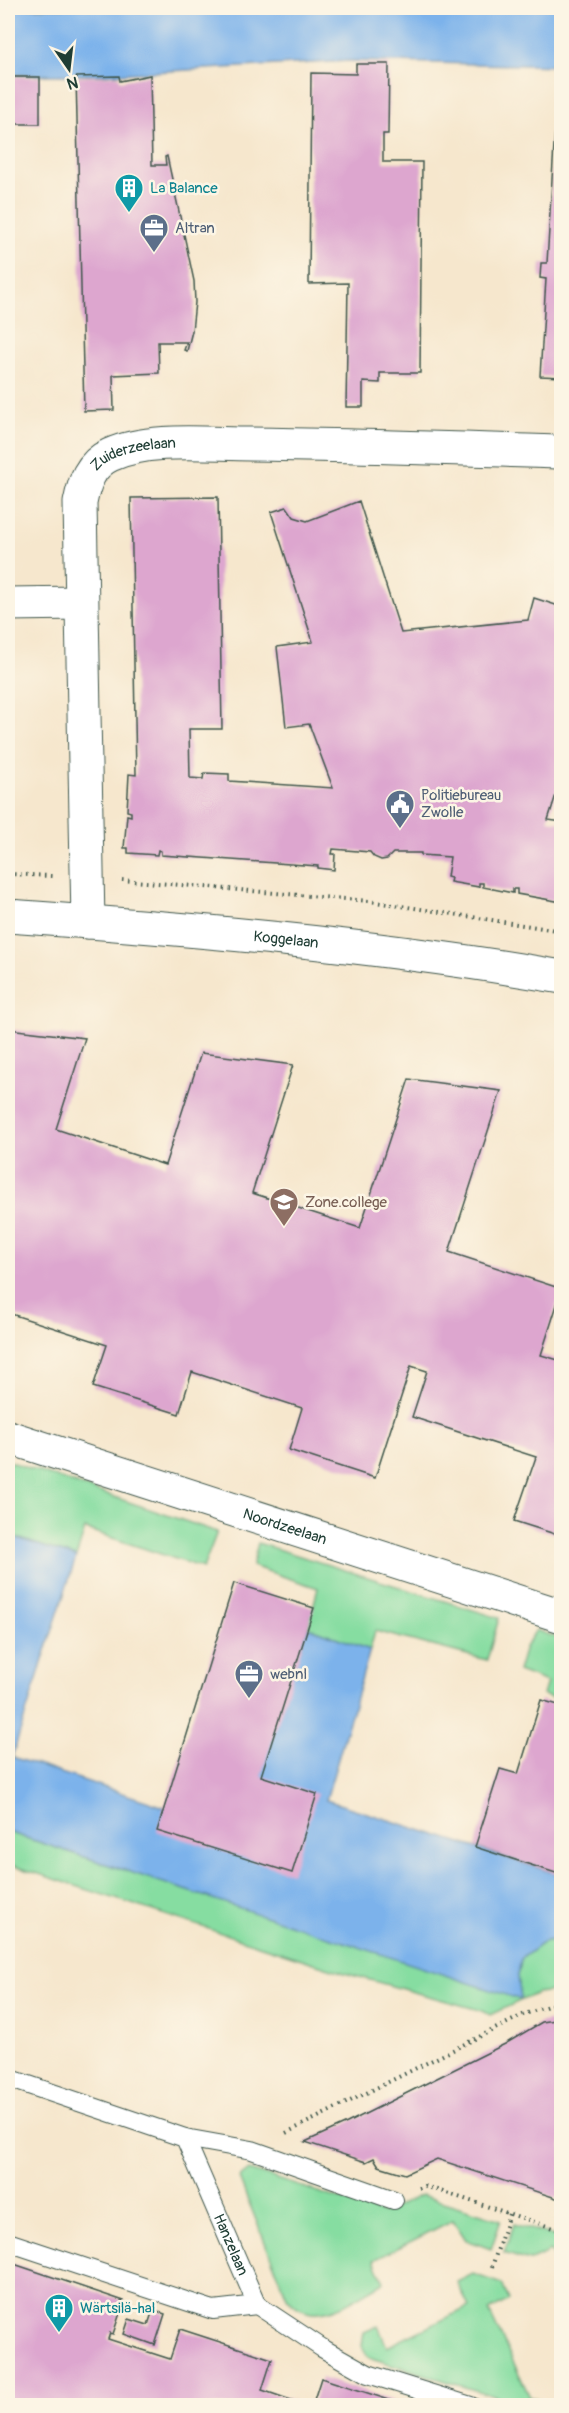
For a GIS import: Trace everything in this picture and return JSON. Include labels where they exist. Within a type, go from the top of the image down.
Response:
[{"type":"street","name":"Zuiderzeelaan","points":[[88,922],[80,503],[84,483],[94,466],[108,456],[131,447],[173,444],[324,445],[561,452]]},
{"type":"street","points":[[8,604],[81,603]]},
{"type":"street","name":"Koggelaan","points":[[8,916],[373,950],[561,977]]},
{"type":"street","name":"Noordzeelaan","points":[[8,1437],[561,1616]]},
{"type":"lane","points":[[8,2078],[185,2138],[252,2150],[394,2200]]},
{"type":"lane","name":"Hanzelaan","points":[[185,2138],[257,2305]]},
{"type":"lane","points":[[8,2242],[213,2310],[257,2305],[322,2348],[368,2374],[471,2406]]},
{"type":"path","points":[[8,874],[87,877],[369,901],[561,931]]},
{"type":"path","points":[[267,2155],[277,2138],[525,2014],[554,2004],[561,2004]]},
{"type":"path","points":[[394,2200],[425,2186],[561,2231]]},
{"type":"path","points":[[492,2267],[509,2214]]},
{"type":"green space","points":[[8,1461],[217,1532],[203,1568],[85,1529],[76,1557],[8,1535]]},
{"type":"green space","points":[[258,1543],[499,1618],[487,1660],[375,1631],[370,1650],[308,1627],[318,1588],[252,1566]]},
{"type":"green space","points":[[536,1630],[561,1639],[561,1701],[543,1695],[547,1682],[518,1671],[525,1647]]},
{"type":"green space","points":[[8,1832],[520,1999],[518,1976],[521,1959],[545,1941],[561,1939],[561,1990],[537,1993],[490,2015],[483,2011],[348,1974],[8,1864]]},
{"type":"green space","points":[[249,2170],[384,2213],[421,2195],[501,2220],[491,2249],[466,2240],[453,2220],[374,2260],[384,2282],[334,2309],[309,2312],[298,2307],[287,2297],[239,2178]]},
{"type":"green space","points":[[514,2224],[561,2238],[561,2273],[550,2251],[529,2261],[504,2253]]},
{"type":"green space","points":[[473,2274],[502,2284],[509,2300],[489,2311],[530,2397],[558,2405],[523,2405],[368,2357],[362,2346],[364,2332],[378,2326],[387,2347],[469,2307],[457,2282]]},
{"type":"water","points":[[8,8],[561,8],[561,66],[349,61],[99,75],[8,75]]},
{"type":"water","points":[[8,1535],[76,1557],[12,1757],[238,1831],[308,1627],[370,1650],[326,1800],[561,1875],[561,1939],[545,1941],[521,1959],[518,1976],[521,2000],[8,1832]]},
{"type":"building","points":[[356,64],[389,64],[388,134],[383,134],[383,162],[422,162],[420,373],[380,373],[380,383],[363,382],[363,407],[346,407],[348,283],[309,284],[311,73],[356,74]]},
{"type":"building","name":"La Balance","points":[[150,75],[152,165],[166,165],[165,157],[167,156],[194,281],[195,302],[192,331],[187,351],[184,350],[187,342],[158,342],[159,373],[113,375],[114,410],[84,411],[76,77],[119,76],[120,81]]},
{"type":"building","points":[[8,77],[40,77],[40,124],[8,124]]},
{"type":"building","points":[[558,78],[562,78],[562,377],[540,376],[546,279],[540,278],[541,263],[547,263]]},
{"type":"building","points":[[218,497],[222,729],[189,729],[190,778],[203,779],[204,773],[229,774],[229,781],[333,788],[309,724],[286,727],[277,647],[313,642],[271,512],[287,507],[294,517],[307,521],[359,501],[401,633],[528,620],[534,598],[562,607],[562,776],[548,820],[562,822],[562,902],[517,894],[517,889],[513,889],[513,893],[483,887],[483,883],[479,883],[479,887],[450,882],[451,878],[447,877],[450,857],[421,855],[421,853],[393,853],[387,859],[381,860],[370,852],[333,849],[334,870],[318,868],[318,866],[161,855],[161,851],[158,850],[157,855],[128,853],[128,848],[124,848],[127,815],[131,816],[131,812],[127,811],[129,774],[136,775],[131,498]]},
{"type":"building","points":[[8,1029],[85,1038],[56,1129],[165,1165],[201,1053],[293,1065],[252,1193],[360,1228],[409,1079],[501,1091],[449,1252],[562,1289],[541,1355],[562,1361],[562,1524],[558,1535],[514,1521],[536,1457],[412,1417],[427,1371],[411,1366],[375,1478],[289,1450],[302,1408],[192,1372],[179,1414],[93,1387],[107,1345],[8,1313]]},
{"type":"building","points":[[234,1583],[314,1608],[261,1776],[317,1794],[292,1873],[157,1831]]},
{"type":"building","points":[[541,1700],[562,1706],[562,1875],[475,1847],[500,1769],[518,1774]]},
{"type":"building","points":[[562,2019],[562,2200],[437,2159],[405,2174],[379,2166],[374,2158],[366,2162],[305,2142],[505,2044],[542,2022]]},
{"type":"building","name":"Wärtsilä-hal","points":[[8,2262],[124,2301],[113,2334],[110,2333],[108,2339],[170,2359],[180,2329],[272,2359],[262,2390],[294,2401],[292,2406],[8,2406]]},
{"type":"building","points":[[153,2310],[165,2314],[155,2345],[124,2334],[129,2319],[148,2325]]},
{"type":"building","points":[[321,2378],[405,2405],[405,2406],[312,2406]]},
{"type":"place","name":"La Balance","points":[[129,214]]},
{"type":"place","name":"Altran","points":[[154,254]]},
{"type":"place","name":"Politiebureau Zwolle","points":[[400,830]]},
{"type":"place","name":"Zone.college","points":[[284,1228]]},
{"type":"place","name":"webnl","points":[[249,1700]]},
{"type":"place","name":"Wärtsilä-hal","points":[[59,2334]]}]
